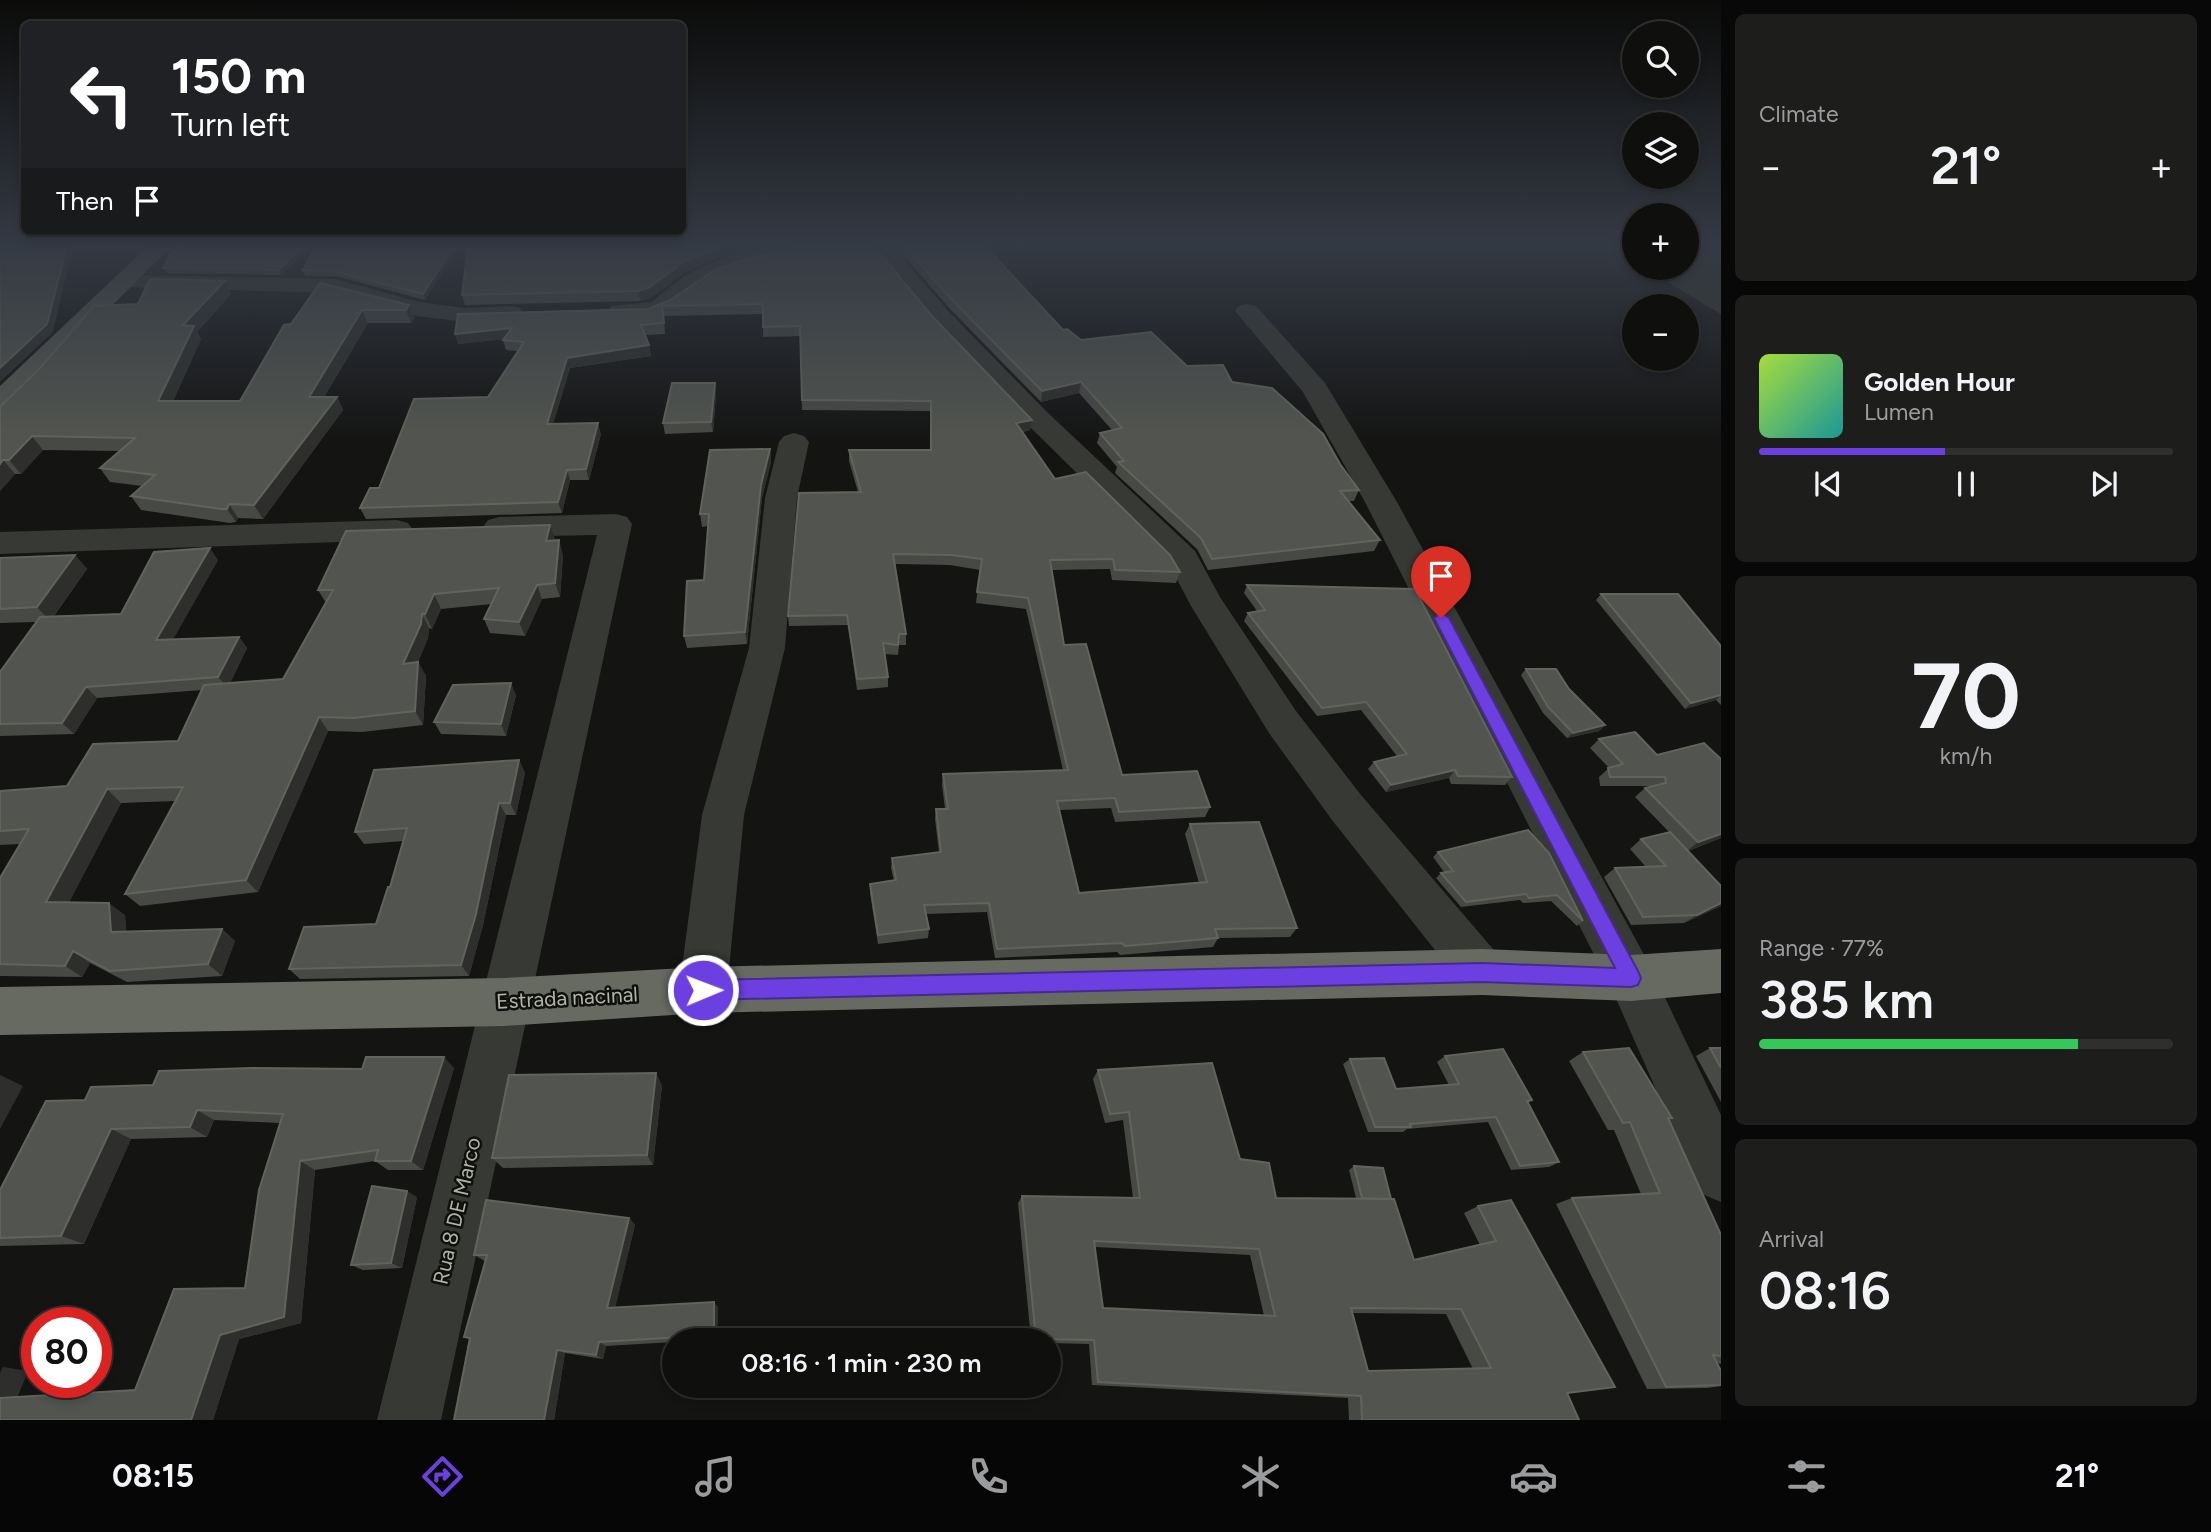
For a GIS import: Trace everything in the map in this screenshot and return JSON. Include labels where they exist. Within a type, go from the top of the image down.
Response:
[{"type":"highway","name":"Estrada nacinal","points":[[0,1011],[504,1002],[703,990],[1482,972],[1631,978],[1721,971]]},
{"type":"main road","points":[[0,401],[93,312]]},
{"type":"street","points":[[439,312],[465,315],[536,314]]},
{"type":"street","points":[[938,312],[1037,418],[1183,559],[1237,656],[1291,733],[1381,850],[1482,972]]},
{"type":"street","points":[[1248,312],[1315,389],[1381,502],[1631,978],[1721,1175]]},
{"type":"street","points":[[703,990],[723,815],[767,648],[781,498],[794,442]]},
{"type":"street","name":"Rua 8 DE Marco","points":[[409,1420],[618,512],[466,528]]},
{"type":"street","points":[[0,543],[425,529]]},
{"type":"building","points":[[0,312],[50,312],[47,324],[0,368]]},
{"type":"building","points":[[89,312],[195,312],[183,325],[194,326],[158,401],[240,401],[284,325],[291,324],[299,312],[361,312],[309,397],[337,397],[254,505],[229,504],[227,509],[221,509],[131,496],[155,475],[100,468],[135,438],[32,436],[9,460],[3,460],[0,464],[0,407],[39,369]]},
{"type":"building","points":[[663,312],[664,323],[641,325],[649,345],[567,358],[547,424],[598,423],[586,469],[567,470],[558,502],[360,508],[370,488],[379,488],[414,399],[488,397],[524,342],[503,340],[512,328],[455,334],[458,314]]},
{"type":"building","points":[[763,312],[929,312],[1032,420],[1016,423],[1055,479],[1086,472],[1170,555],[1180,572],[1115,570],[1113,559],[1050,560],[1064,645],[1086,644],[1122,775],[1197,771],[1210,807],[1119,812],[1115,798],[1057,801],[1079,893],[1207,882],[1190,824],[1259,822],[1297,928],[1215,929],[1218,938],[1125,946],[1122,943],[997,949],[989,903],[924,905],[929,929],[878,935],[870,884],[896,880],[892,858],[941,852],[936,809],[948,809],[943,774],[1068,770],[1028,598],[977,592],[982,559],[951,555],[893,554],[906,634],[899,634],[898,645],[883,643],[888,677],[857,679],[847,615],[788,616],[799,493],[861,492],[849,450],[931,450],[931,401],[802,400],[800,326],[763,327]]},
{"type":"building","points":[[964,312],[1047,312],[1063,330],[1067,329],[1081,340],[1151,332],[1187,366],[1223,365],[1232,382],[1272,388],[1323,434],[1359,490],[1340,491],[1380,540],[1212,559],[1201,538],[1118,462],[1124,461],[1100,433],[1122,428],[1081,382],[1042,391]]},
{"type":"building","points":[[672,383],[715,383],[711,422],[663,423]]},
{"type":"building","points":[[770,449],[761,485],[745,632],[684,636],[687,581],[704,580],[709,514],[700,514],[710,450]]},
{"type":"building","points":[[550,525],[546,541],[559,540],[555,583],[537,585],[519,622],[484,619],[499,588],[434,594],[425,614],[422,614],[421,624],[403,664],[418,662],[415,711],[353,718],[319,717],[246,880],[125,894],[183,787],[107,789],[46,902],[109,903],[111,932],[222,929],[208,964],[110,971],[73,951],[65,966],[0,964],[0,878],[29,829],[0,831],[0,791],[67,786],[93,744],[178,741],[204,685],[283,679],[333,590],[318,590],[346,531]]},
{"type":"building","points":[[210,548],[156,640],[239,637],[218,677],[86,687],[62,723],[0,724],[0,672],[40,617],[121,614],[154,552]]},
{"type":"building","points":[[75,555],[37,607],[0,609],[0,558]]},
{"type":"building","points":[[1247,585],[1415,589],[1512,777],[1458,776],[1455,770],[1391,785],[1374,762],[1407,754],[1366,702],[1322,708],[1248,613],[1265,610]]},
{"type":"building","points":[[1601,594],[1678,594],[1721,646],[1721,695],[1691,703]]},
{"type":"building","points":[[1526,669],[1556,669],[1569,689],[1605,725],[1573,733],[1548,707]]},
{"type":"building","points":[[511,683],[501,724],[434,722],[453,685]]},
{"type":"building","points":[[1635,732],[1657,755],[1704,743],[1721,759],[1721,834],[1698,842],[1645,788],[1666,783],[1665,777],[1610,777],[1608,768],[1623,764],[1599,739]]},
{"type":"building","points":[[519,760],[510,803],[499,803],[476,914],[461,965],[289,969],[304,927],[376,924],[407,828],[355,832],[374,770]]},
{"type":"building","points":[[1528,830],[1549,853],[1583,921],[1557,895],[1529,898],[1526,894],[1466,902],[1441,873],[1453,871],[1438,852]]},
{"type":"building","points":[[1670,832],[1721,886],[1721,903],[1697,915],[1643,917],[1615,868],[1666,866],[1641,839]]},
{"type":"building","points":[[1629,1048],[1672,1118],[1668,1118],[1721,1235],[1721,1356],[1713,1355],[1721,1371],[1721,1385],[1666,1387],[1572,1198],[1660,1193],[1630,1122],[1623,1123],[1583,1052]]},
{"type":"building","points":[[1710,1048],[1721,1048],[1721,1068]]},
{"type":"building","points":[[1503,1049],[1532,1100],[1527,1101],[1559,1162],[1520,1166],[1496,1117],[1410,1124],[1411,1127],[1375,1127],[1350,1059],[1384,1058],[1396,1089],[1459,1084],[1445,1056]]},
{"type":"building","points":[[366,1057],[444,1057],[411,1161],[375,1161],[378,1150],[300,1161],[284,1317],[220,1335],[191,1420],[0,1420],[0,1398],[112,1398],[112,1391],[135,1390],[174,1289],[245,1288],[259,1190],[283,1114],[197,1110],[190,1127],[111,1129],[61,1236],[0,1238],[0,1190],[46,1101],[85,1100],[91,1087],[153,1085],[159,1071],[362,1069]]},
{"type":"building","points":[[1212,1063],[1240,1159],[1269,1163],[1276,1198],[1394,1199],[1414,1260],[1496,1241],[1478,1206],[1511,1200],[1615,1387],[1567,1393],[1579,1420],[1362,1420],[1361,1396],[1098,1382],[1094,1340],[1061,1339],[1061,1328],[1035,1328],[1022,1196],[1140,1198],[1129,1112],[1110,1114],[1098,1070]],"holes":[[[1094,1241],[1259,1249],[1275,1316],[1103,1308]],[[1351,1308],[1461,1309],[1491,1368],[1368,1371]]]},
{"type":"building","points":[[656,1073],[647,1155],[492,1158],[509,1075]]},
{"type":"building","points":[[1354,1166],[1383,1168],[1391,1199],[1362,1198]]},
{"type":"building","points":[[372,1186],[407,1191],[391,1263],[351,1265]]},
{"type":"building","points":[[486,1200],[629,1218],[607,1308],[714,1302],[714,1328],[662,1328],[662,1338],[599,1342],[596,1355],[557,1350],[544,1420],[454,1420],[470,1338],[464,1337],[487,1255],[474,1255]]},
{"type":"route","points":[[703,990],[1482,972],[1631,978],[1441,618]]}]
